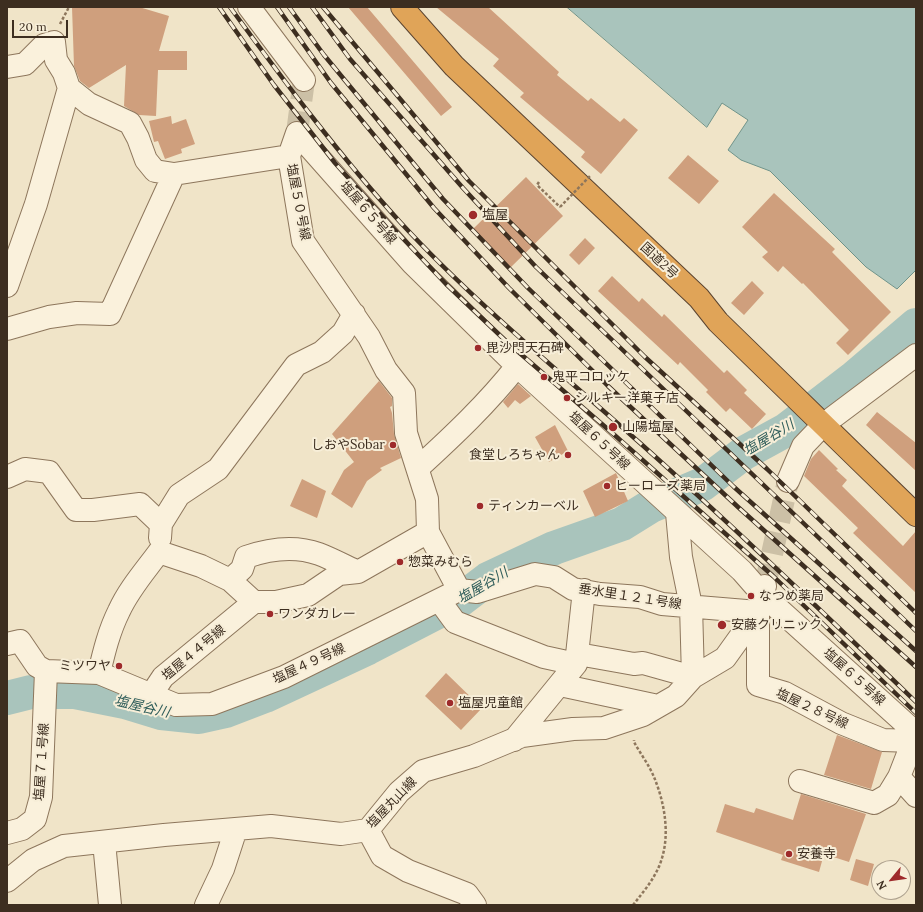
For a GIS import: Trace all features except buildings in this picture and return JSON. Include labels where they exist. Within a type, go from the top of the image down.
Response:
[{"type":"highway","name":"国道2号","points":[[402,7],[454,66],[699,298],[718,322],[916,515]]},
{"type":"street","points":[[249,7],[304,80]]},
{"type":"street","name":"塩屋５０号線","points":[[7,68],[25,64],[44,45],[54,42],[56,60],[64,73],[70,88],[89,104],[130,123],[138,138],[146,160],[155,171],[174,174],[289,156],[303,241],[369,337],[386,370],[404,393],[406,434],[427,499],[428,532],[467,591]]},
{"type":"street","points":[[7,286],[36,204],[70,88]]},
{"type":"street","name":"塩屋６５号線","points":[[289,156],[297,133],[413,264],[516,366],[742,571],[762,598],[915,738]]},
{"type":"street","points":[[9,331],[49,317],[77,313],[110,314],[174,174]]},
{"type":"street","points":[[99,673],[108,638],[119,610],[137,581],[159,552],[161,524],[179,495],[218,469],[296,365],[322,352],[343,333],[354,314]]},
{"type":"street","points":[[788,481],[803,446],[821,422],[916,355]]},
{"type":"street","points":[[418,468],[466,424],[496,393],[516,366]]},
{"type":"street","points":[[7,477],[25,469],[49,472],[76,510],[93,510],[140,504],[161,524]]},
{"type":"street","points":[[443,606],[455,622],[544,657],[634,664],[643,663],[693,677],[691,606],[681,557],[677,512]]},
{"type":"street","points":[[159,552],[201,566],[230,580],[254,602],[276,602],[308,595],[339,574],[358,572],[428,532]]},
{"type":"street","points":[[230,580],[242,569],[246,557],[269,549],[293,549],[318,554],[358,572]]},
{"type":"street","name":"垂水里１２１号線","points":[[467,591],[535,574],[554,577],[574,589],[600,594],[640,598],[662,604],[691,606],[762,598]]},
{"type":"street","points":[[514,740],[560,685],[577,659],[584,590]]},
{"type":"street","name":"塩屋４９号線","points":[[151,695],[176,705],[212,704],[284,677],[443,606],[467,591]]},
{"type":"street","name":"塩屋丸山線","points":[[7,881],[33,860],[64,846],[271,826],[342,834],[368,830],[399,792],[423,771],[474,756],[522,736],[573,729],[604,728],[650,711],[676,696],[693,677],[725,658],[762,598]]},
{"type":"street","name":"塩屋２８号線","points":[[762,598],[758,685],[785,693],[841,723],[883,740],[915,738]]},
{"type":"street","name":"塩屋４４号線","points":[[151,695],[163,677],[254,602]]},
{"type":"street","points":[[7,644],[20,641],[37,666],[46,675],[99,673],[119,680],[151,695]]},
{"type":"street","name":"塩屋７１号線","points":[[7,832],[22,829],[36,820],[41,797],[46,675]]},
{"type":"street","points":[[560,685],[650,711]]},
{"type":"street","points":[[800,781],[874,803],[888,795],[899,777],[915,738]]},
{"type":"street","points":[[899,777],[916,796]]},
{"type":"street","points":[[206,905],[223,869],[236,829]]},
{"type":"street","points":[[368,830],[382,856],[408,871],[467,894],[475,905]]},
{"type":"street","points":[[104,842],[110,905]]},
{"type":"path","points":[[539,182],[537,185],[560,208],[590,176]]},
{"type":"path","points":[[633,905],[649,884],[662,858],[666,828],[663,806],[654,776],[634,742],[636,732],[647,722],[650,711]]},
{"type":"water","points":[[567,7],[916,7],[916,270],[897,289],[866,267],[770,171],[741,160],[728,150],[748,120],[722,103],[707,127]]},
{"type":"waterway","name":"塩屋谷川","points":[[7,698],[31,692],[75,692],[125,702],[161,713],[199,717],[226,711],[265,696],[368,648],[459,601],[488,579],[554,548],[622,524],[651,506],[703,484],[744,453],[786,430],[855,377],[916,325]]},
{"type":"tunnel","points":[[297,133],[304,80]]},
{"type":"tunnel","points":[[765,586],[788,481]]},
{"type":"railway","points":[[219,7],[274,85],[335,163],[446,284],[508,343],[610,431],[773,576],[916,713]]},
{"type":"railway","points":[[230,7],[291,90],[334,144],[378,197],[429,252],[488,309],[710,507],[916,702]]},
{"type":"railway","points":[[277,7],[331,83],[434,208],[509,288],[608,386],[738,507],[916,667]]},
{"type":"railway","points":[[289,7],[324,55],[443,199],[528,288],[734,487],[916,651]]},
{"type":"railway","points":[[312,7],[350,59],[463,188],[536,267],[916,631]]},
{"type":"railway","points":[[323,7],[469,181],[645,357],[767,469],[916,613]]},
{"type":"place","name":"塩屋","points":[[473,215]]},
{"type":"place","name":"毘沙門天石碑","points":[[478,348]]},
{"type":"place","name":"鬼平コロッケ","points":[[544,377]]},
{"type":"place","name":"シルキー洋菓子店","points":[[567,398]]},
{"type":"place","name":"山陽塩屋","points":[[613,427]]},
{"type":"place","name":"しおやSobar","points":[[393,445]]},
{"type":"place","name":"食堂しろちゃん","points":[[568,455]]},
{"type":"place","name":"ヒーローズ薬局","points":[[607,486]]},
{"type":"place","name":"ティンカーベル","points":[[480,506]]},
{"type":"place","name":"惣菜みむら","points":[[400,562]]},
{"type":"place","name":"なつめ薬局","points":[[751,596]]},
{"type":"place","name":"ワンダカレー","points":[[270,614]]},
{"type":"place","name":"安藤クリニック","points":[[722,625]]},
{"type":"place","name":"ミツワヤ","points":[[119,666]]},
{"type":"place","name":"塩屋児童館","points":[[450,703]]},
{"type":"place","name":"安養寺","points":[[789,854]]}]
